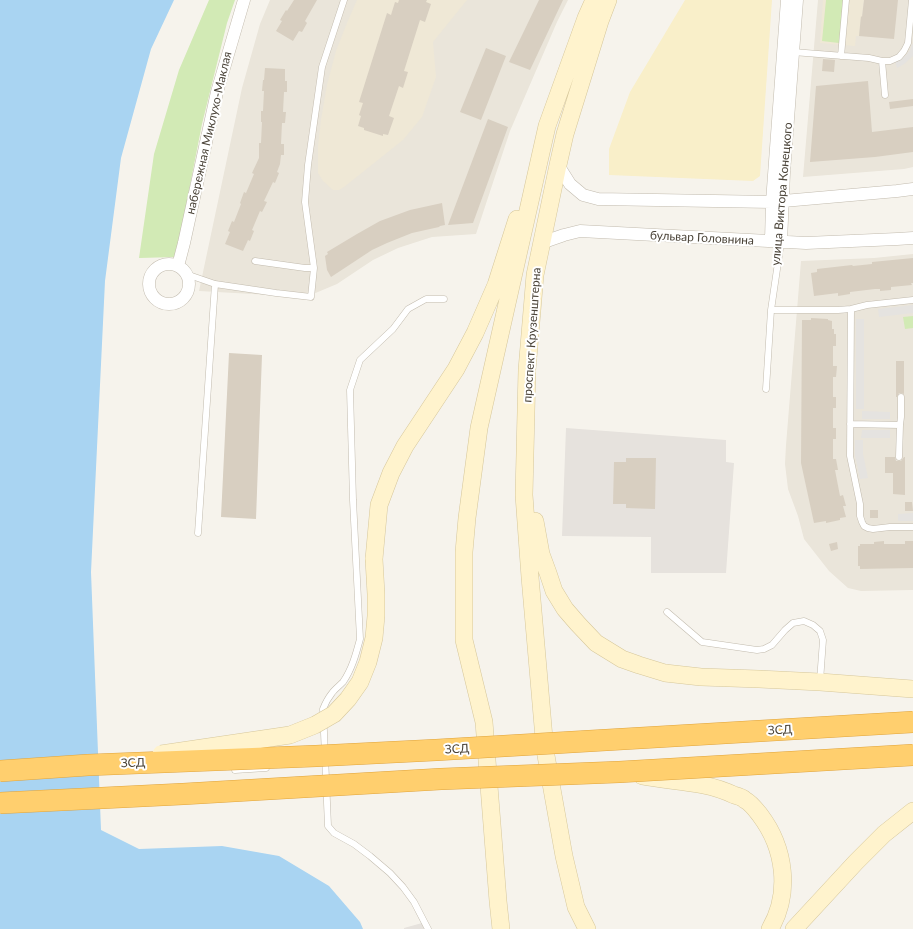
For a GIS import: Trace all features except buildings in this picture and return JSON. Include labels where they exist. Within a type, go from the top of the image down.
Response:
[{"type":"highway","name":"ЗСД","points":[[0,771],[88,764],[316,756],[913,722]]},
{"type":"highway","points":[[0,803],[191,794],[441,779],[618,772],[913,755]]},
{"type":"main road","name":"проспект Крузенштерна","points":[[501,929],[484,722],[464,640],[464,552],[467,518],[479,428],[548,126],[586,18],[594,0]]},
{"type":"main road","name":"проспект Крузенштерна","points":[[586,929],[576,907],[564,856],[544,750],[524,495],[527,370],[535,275],[565,134],[600,21],[608,0]]},
{"type":"main road","points":[[88,764],[290,735],[315,725],[334,714],[348,699],[360,682],[368,662],[374,638],[376,594],[374,560],[379,505],[391,474],[405,446],[456,369],[476,334],[496,285],[548,126]]},
{"type":"main road","points":[[527,370],[532,494],[541,554],[554,591],[565,609],[596,643],[622,659],[665,673],[702,677],[820,682],[913,689]]},
{"type":"main road","points":[[618,772],[665,780],[689,782],[723,790],[746,800],[750,804],[767,825],[780,854],[783,879],[781,900],[775,921],[770,929]]},
{"type":"main road","points":[[794,929],[884,834],[913,811]]},
{"type":"street","name":"набережная Миклухо-Маклая","points":[[182,270],[184,242],[217,92],[244,0]]},
{"type":"street","name":"улица Виктора Конецкого","points":[[776,241],[787,0]]},
{"type":"street","name":"улица Виктора Конецкого","points":[[777,202],[797,0]]},
{"type":"street","points":[[558,165],[570,184],[583,195],[598,199],[777,202],[913,189]]},
{"type":"street","name":"бульвар Головнина","points":[[541,243],[580,231],[806,243],[913,238]]},
{"type":"lane","points":[[182,270],[215,284],[312,297],[314,268],[305,202],[308,165],[322,67],[344,0]]},
{"type":"lane","points":[[841,56],[846,0]]},
{"type":"lane","points":[[793,52],[890,61],[899,57],[908,43],[912,0]]},
{"type":"lane","points":[[882,61],[885,95]]},
{"type":"lane","name":"улица Виктора Конецкого","points":[[766,389],[776,241]]},
{"type":"lane","points":[[255,261],[314,268]]},
{"type":"lane","points":[[198,533],[215,284]]},
{"type":"lane","points":[[428,929],[414,902],[390,873],[354,844],[334,833],[328,826],[322,766],[323,710],[326,701],[342,683],[350,670],[360,639],[353,500],[350,390],[360,360],[393,329],[408,309],[426,300],[444,299]]},
{"type":"lane","points":[[771,310],[838,310],[913,300]]},
{"type":"lane","points":[[851,309],[850,456],[860,504],[860,516],[864,526],[868,528],[913,527]]},
{"type":"lane","points":[[899,457],[901,397]]},
{"type":"lane","points":[[850,424],[900,425]]},
{"type":"lane","points":[[667,612],[702,642],[757,650],[764,649],[772,645],[793,623],[804,621],[813,625],[820,631],[823,640],[820,682]]},
{"type":"lane","points":[[235,770],[273,768]]},
{"type":"shaded area","points":[[270,0],[568,0],[510,131],[476,234],[432,237],[398,248],[373,260],[337,284],[306,297],[199,291],[242,88],[260,24]]},
{"type":"shaded area","points":[[357,0],[467,0],[433,42],[436,77],[422,117],[403,140],[344,187],[339,190],[333,190],[323,181],[318,173],[318,146],[321,120],[327,85],[336,51]]},
{"type":"shaded area","points":[[818,0],[913,0],[913,167],[803,177]]},
{"type":"shaded area","points":[[823,0],[864,0],[859,36],[856,36],[855,46],[820,43]]},
{"type":"shaded area","points":[[912,44],[913,56],[897,68],[895,61],[906,55]]},
{"type":"shaded area","points":[[913,254],[913,590],[861,591],[848,588],[829,571],[804,539],[798,516],[788,489],[785,464],[786,445],[801,261],[874,258]]},
{"type":"shaded area","points":[[913,305],[913,313],[879,317],[878,309]]},
{"type":"shaded area","points":[[856,319],[864,319],[864,409],[856,409]]},
{"type":"shaded area","points":[[862,411],[890,412],[890,419],[862,419]]},
{"type":"shaded area","points":[[566,428],[726,440],[726,462],[734,463],[726,573],[651,573],[651,537],[562,536]]},
{"type":"shaded area","points":[[862,430],[890,430],[890,438],[861,438]]},
{"type":"shaded area","points":[[855,440],[863,440],[863,454],[868,478],[860,479],[855,455]]},
{"type":"shaded area","points":[[913,513],[913,521],[898,521],[898,514]]},
{"type":"shaded area","points":[[422,923],[424,929],[404,929],[404,928]]},
{"type":"green space","points":[[209,0],[235,0],[227,23],[202,124],[176,257],[139,258],[154,154],[179,70]]},
{"type":"green space","points":[[826,0],[843,0],[839,43],[822,41]]},
{"type":"green space","points":[[913,316],[913,328],[905,329],[903,317]]},
{"type":"sand","points":[[685,0],[772,0],[760,176],[753,181],[609,175],[609,149],[630,92]]},
{"type":"water","points":[[0,0],[174,0],[151,49],[121,158],[105,281],[91,572],[101,830],[139,849],[222,846],[279,856],[329,886],[360,922],[363,929],[0,929]]}]
